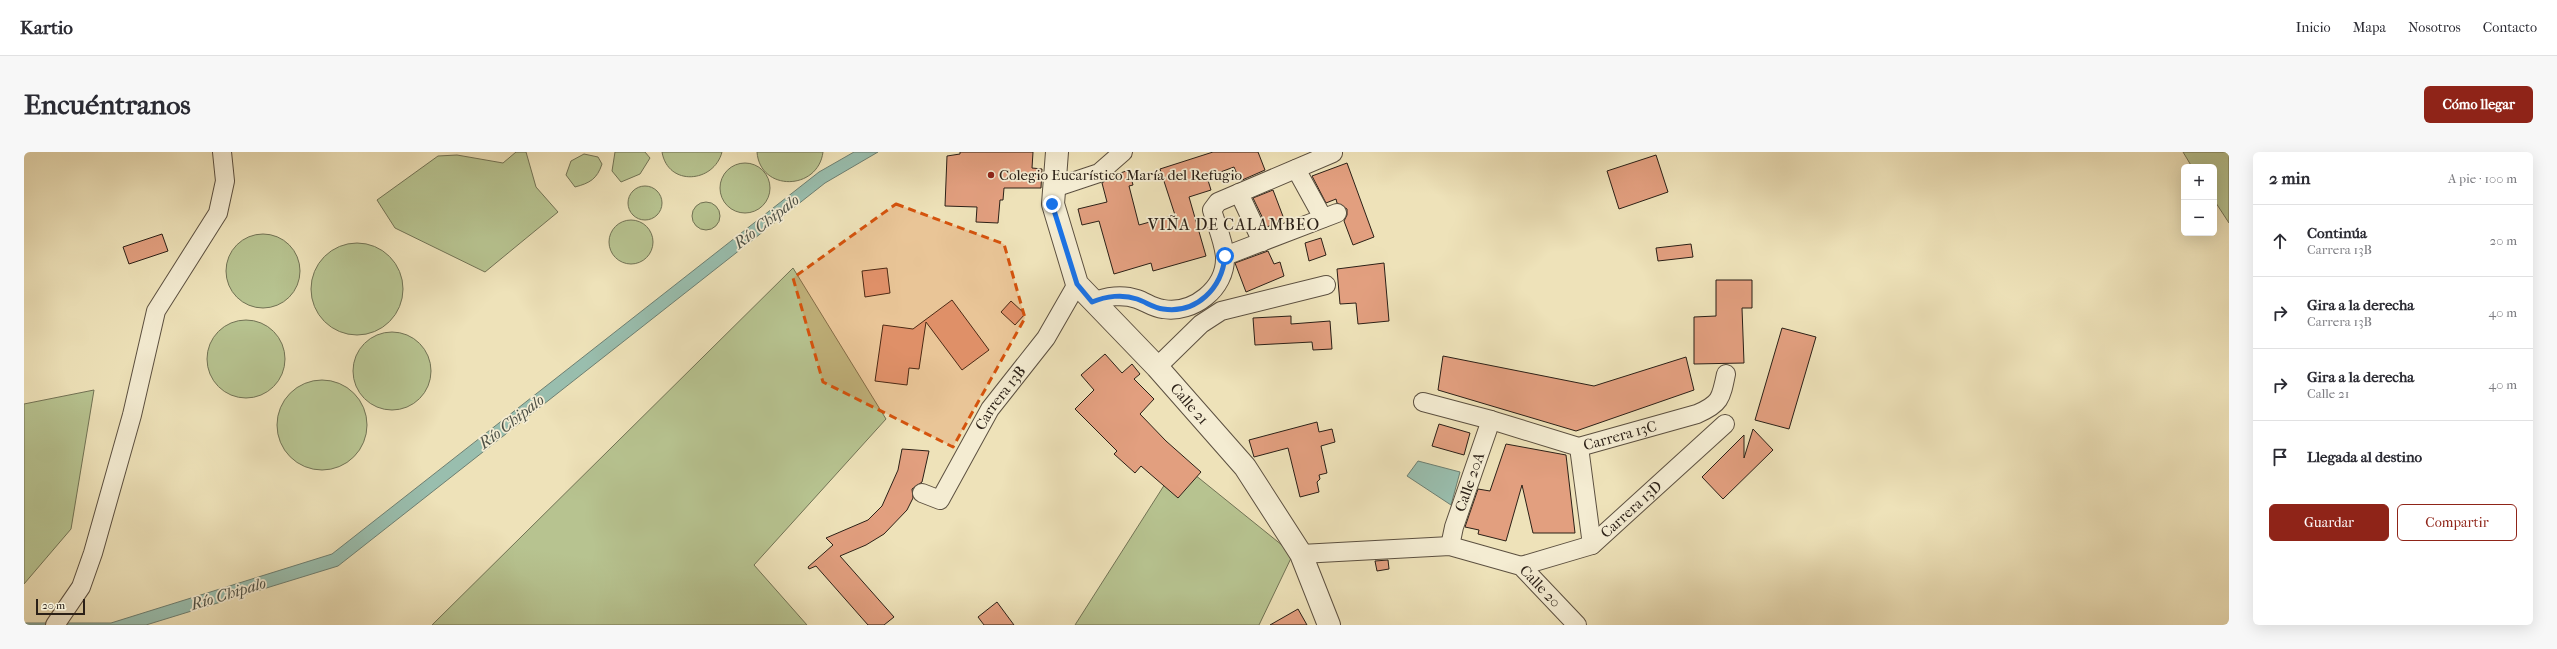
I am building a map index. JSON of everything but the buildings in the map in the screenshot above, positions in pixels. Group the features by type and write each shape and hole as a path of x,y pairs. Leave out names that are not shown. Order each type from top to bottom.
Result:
{"street":[{"path":"55,625 81,587 93,553 132,415 156,311 218,213 225,181 222,152"},
{"name":"Calle 21","path":"1057,152 1052,204 1077,284 1092,302 1157,367 1245,467 1301,554 1329,625"},
{"path":"1054,188 1099,174 1123,152"},
{"path":"1092,302 1103,297 1125,296 1162,309 1173,310 1198,303 1208,297 1218,285 1224,271 1225,256 1212,210 1218,202 1333,153"},
{"path":"1225,256 1330,216 1296,169"},
{"path":"1239,193 1262,242"},
{"name":"Carrera 13B","path":"922,493 940,500 990,409 1046,338 1077,284"},
{"path":"1157,367 1201,324 1221,311 1326,285"},
{"name":"Carrera 13C","path":"1423,402 1491,420 1580,447 1697,414 1714,406 1722,396 1726,374"},
{"name":"Calle 20A","path":"1450,546 1454,527 1491,420"},
{"name":"Carrera 13D","path":"1521,566 1592,545 1725,424"},
{"path":"1580,447 1592,545"},
{"path":"1301,554 1450,546"},
{"name":"Calle 20","path":"1450,546 1521,566 1577,625"}],"highlighted area":[{"path":"896,204 1004,244 1025,318 953,447 823,382 793,278"}],"green space":[{"path":"516,152 526,152 536,187 558,212 485,272 395,228 377,200 438,156 457,155 503,163"},
{"path":"615,152 645,152 650,158 640,174 621,182 612,171"},
{"path":"662,152 722,152 717,162 710,170 701,175 691,177 682,176 673,171 666,163"},
{"path":"757,152 823,152 819,165 811,174 801,180 789,182 778,180 768,174 760,165"},
{"path":"2183,152 2229,152 2229,223 2217,205 2217,164 2190,164"},
{"path":"584,154 598,157 602,164 598,173 592,180 575,187 566,175 571,161"},
{"path":"745,163 755,165 763,170 768,178 770,188 768,198 763,206 755,211 745,213 735,211 727,206 722,198 720,188 722,178 727,170 735,165"},
{"path":"645,186 651,187 657,191 661,197 661,209 657,215 651,219 645,220 639,219 633,215 629,209 628,203 629,197 633,191 639,187"},
{"path":"706,202 716,206 720,216 716,226 706,230 696,226 692,216 696,206"},
{"path":"631,220 643,224 649,230 653,242 649,254 643,260 631,264 619,260 613,254 609,242 613,230 619,224"},
{"path":"263,234 284,240 294,250 300,271 294,292 284,302 263,308 242,302 232,292 226,271 232,250 242,240"},
{"path":"357,243 375,246 390,256 400,271 403,289 400,307 390,322 375,332 357,335 339,332 324,322 314,307 311,289 314,271 324,256 339,246"},
{"path":"793,268 886,419 754,565 807,625 432,625"},
{"path":"246,320 261,323 274,331 282,344 285,359 282,374 274,387 261,395 246,398 231,395 218,387 210,374 207,359 210,344 218,331 231,323"},
{"path":"384,332 400,332 414,338 425,349 431,363 431,379 425,393 414,404 400,410 384,410 370,404 359,393 353,379 353,363 359,349 370,338"},
{"path":"322,380 339,384 354,393 363,408 367,425 363,442 354,457 339,466 322,470 305,466 290,457 281,442 277,425 281,408 290,393 305,384"},
{"path":"94,390 71,529 24,584 24,404"},
{"path":"1179,462 1293,554 1259,625 1075,625"}],"water":[{"name":"Río Chipalo","path":"854,152 878,152 825,183 338,566 146,625 24,625 24,623 111,623 332,554 819,172"},
{"path":"1418,461 1460,472 1451,505 1407,476"}],"place":[{"name":"Colegio Eucarístico María del Refugio","path":"991,175"}],"district":[{"name":"VIÑA DE CALAMBEO","path":"1234,224"}],"route":[{"path":"1052,204 1077,284 1092,302 1103,297 1125,296 1162,309 1173,310 1198,303 1208,297 1218,285 1224,271 1225,256"}]}
